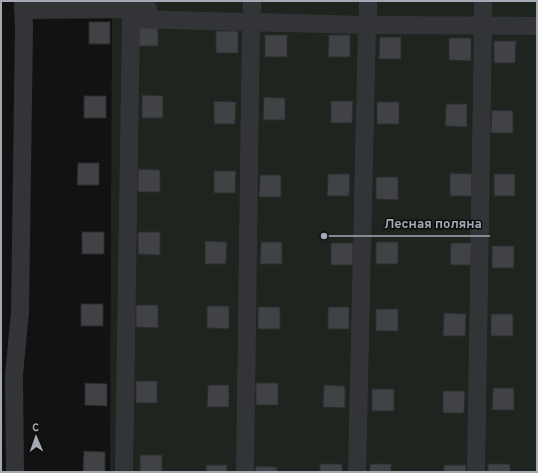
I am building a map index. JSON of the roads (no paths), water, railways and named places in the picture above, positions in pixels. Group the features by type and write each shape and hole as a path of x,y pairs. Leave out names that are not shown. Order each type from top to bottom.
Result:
{"street":[{"path":"15,472 14,375 20,312 23,6 132,5 252,11 537,16"},
{"path":"124,472 131,19 252,11"},
{"path":"245,472 252,11"},
{"path":"357,472 368,13"},
{"path":"483,14 537,26"},
{"path":"476,472 483,14"}],"place":[{"name":"Лесная поляна","path":"324,236"}]}
